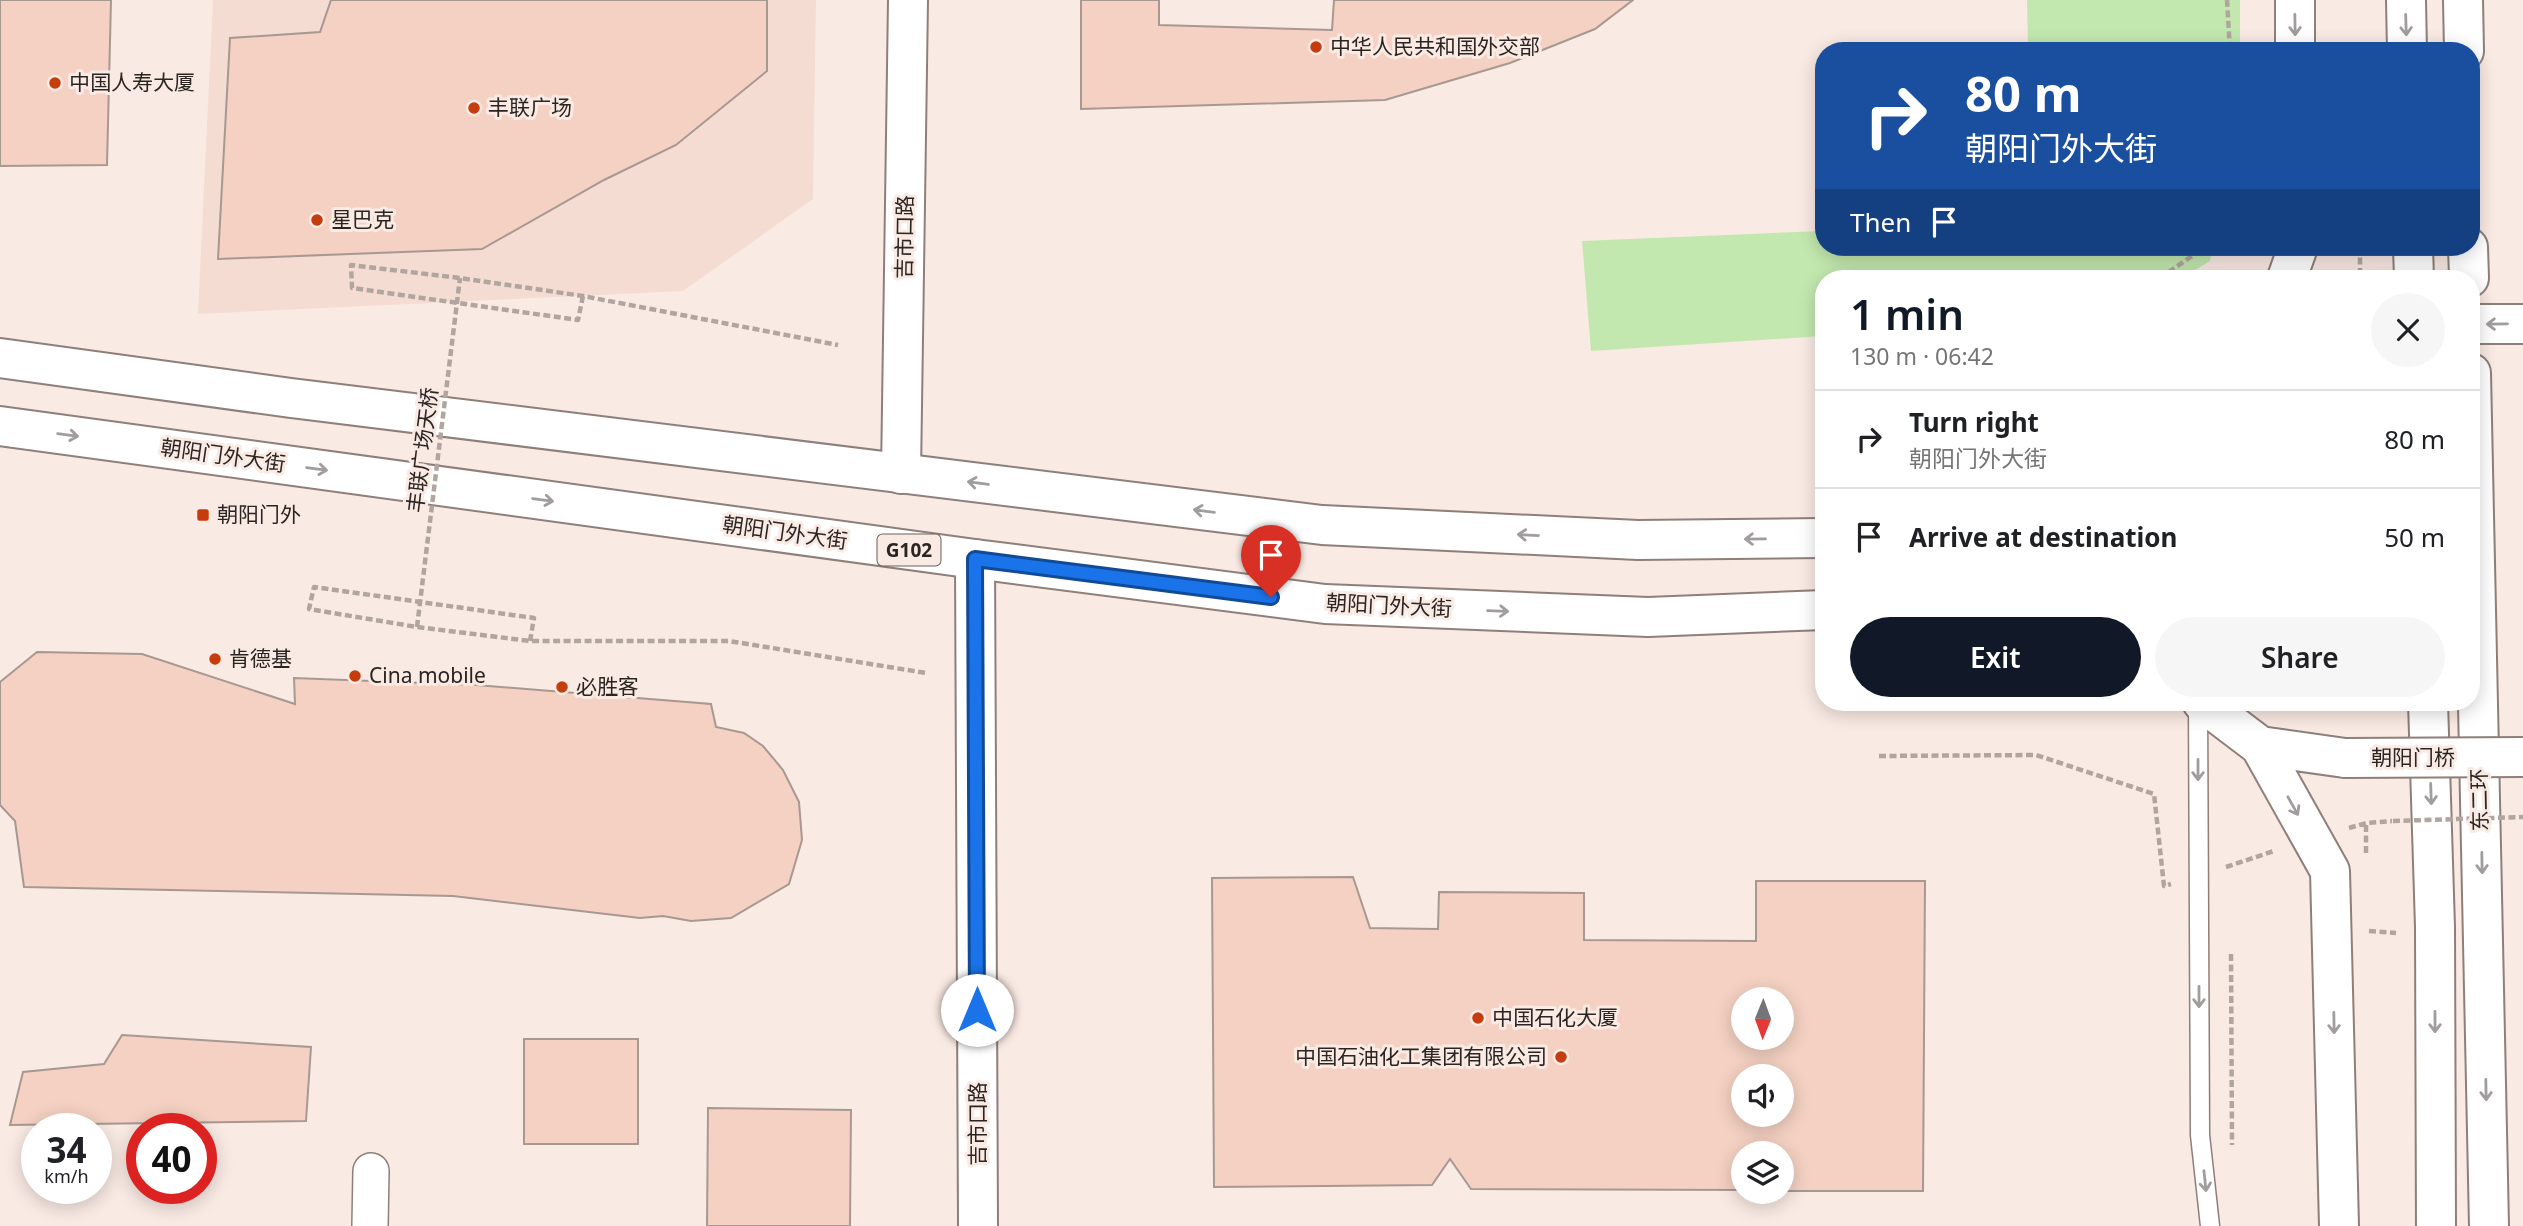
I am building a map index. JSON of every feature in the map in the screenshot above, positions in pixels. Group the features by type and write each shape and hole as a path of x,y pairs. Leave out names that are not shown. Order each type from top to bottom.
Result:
{"main road":[{"name":"吉市口路","path":"901,474 908,0"},
{"path":"2294,0 2295,42"},
{"path":"2406,0 2407,42"},
{"path":"2463,0 2464,42"},
{"path":"2480,324 2523,324"},
{"path":"0,358 292,398 1322,525 1638,541 1815,538"},
{"name":"朝阳门外大街","path":"0,426 1325,604 1648,617 1815,610"},
{"name":"吉市口路","path":"975,559 978,1226"},
{"path":"2212,711 2260,746 2330,871 2339,1226"},
{"path":"2428,711 2435,936 2437,1226"},
{"name":"东二环","path":"2478,711 2489,1226"},
{"name":"朝阳门桥","path":"2260,746 2345,758 2523,757"}],"street":[{"path":"370,1226 372,1171"}],"lane":[{"path":"2200,711 2200,1135 2210,1226"}],"path":[{"path":"2227,0 2229,42"},
{"path":"2172,270 2192,256"},
{"path":"583,296 578,320 352,288 351,265 583,296 838,345"},
{"name":"丰联广场天桥","path":"417,627 460,278"},
{"path":"530,641 534,618 314,587 309,610 530,641 729,641 926,673"},
{"path":"1880,756 2036,755 2154,794 2164,886"},
{"path":"2393,821 2523,817"},
{"path":"2365,863 2366,823"},
{"path":"2230,866 2230,879"},
{"path":"2364,930 2435,936"},
{"path":"2231,946 2232,1146"}],"shaded area":[{"name":"丰联广场","path":"213,0 816,0 813,199 683,291 198,314"}],"green space":[{"path":"2027,0 2240,0 2240,42 2028,42"},
{"path":"1815,231 1815,256 2211,256 2210,261 2195,270 1815,270 1815,337 1591,351 1582,241"}],"building":[{"name":"中国人寿大厦","path":"0,0 111,0 107,165 0,166"},
{"name":"丰联广场","path":"331,0 767,0 767,71 676,145 604,180 482,249 218,259 230,38 320,32"},
{"name":"中华人民共和国外交部","path":"1081,0 1159,0 1159,25 1332,30 1334,0 1633,0 1595,29 1510,63 1385,100 1081,109"},
{"path":"37,652 142,654 295,704 294,678 476,685 711,704 716,727 744,733 763,746 783,770 799,802 802,840 789,884 731,918 691,921 663,916 640,918 453,896 24,887 15,821 0,805 0,682"},
{"name":"中国石化大厦","path":"1353,877 1370,928 1438,929 1439,892 1584,893 1584,940 1756,941 1756,881 1925,881 1923,1191 1794,1191 1794,1141 1731,1141 1731,1190 1471,1189 1450,1159 1432,1185 1214,1187 1212,878"},
{"path":"122,1035 311,1047 306,1121 217,1122 217,1113 126,1113 126,1123 112,1124 112,1113 21,1113 21,1125 10,1125 23,1072 104,1064"},
{"path":"524,1039 638,1039 638,1144 524,1144"},
{"path":"708,1108 851,1110 850,1226 707,1226"}],"place":[{"name":"中华人民共和国外交部","path":"1316,47"},
{"name":"中国人寿大厦","path":"55,83"},
{"name":"丰联广场","path":"474,108"},
{"name":"星巴克","path":"317,220"},
{"name":"朝阳门外","path":"203,515"},
{"name":"肯德基","path":"215,659"},
{"name":"Cina mobile","path":"355,676"},
{"name":"必胜客","path":"562,687"},
{"name":"中国石化大厦","path":"1478,1018"},
{"name":"中国石油化工集团有限公司","path":"1561,1057"}],"route":[{"path":"977,1010 975,559 1271,597"}]}
